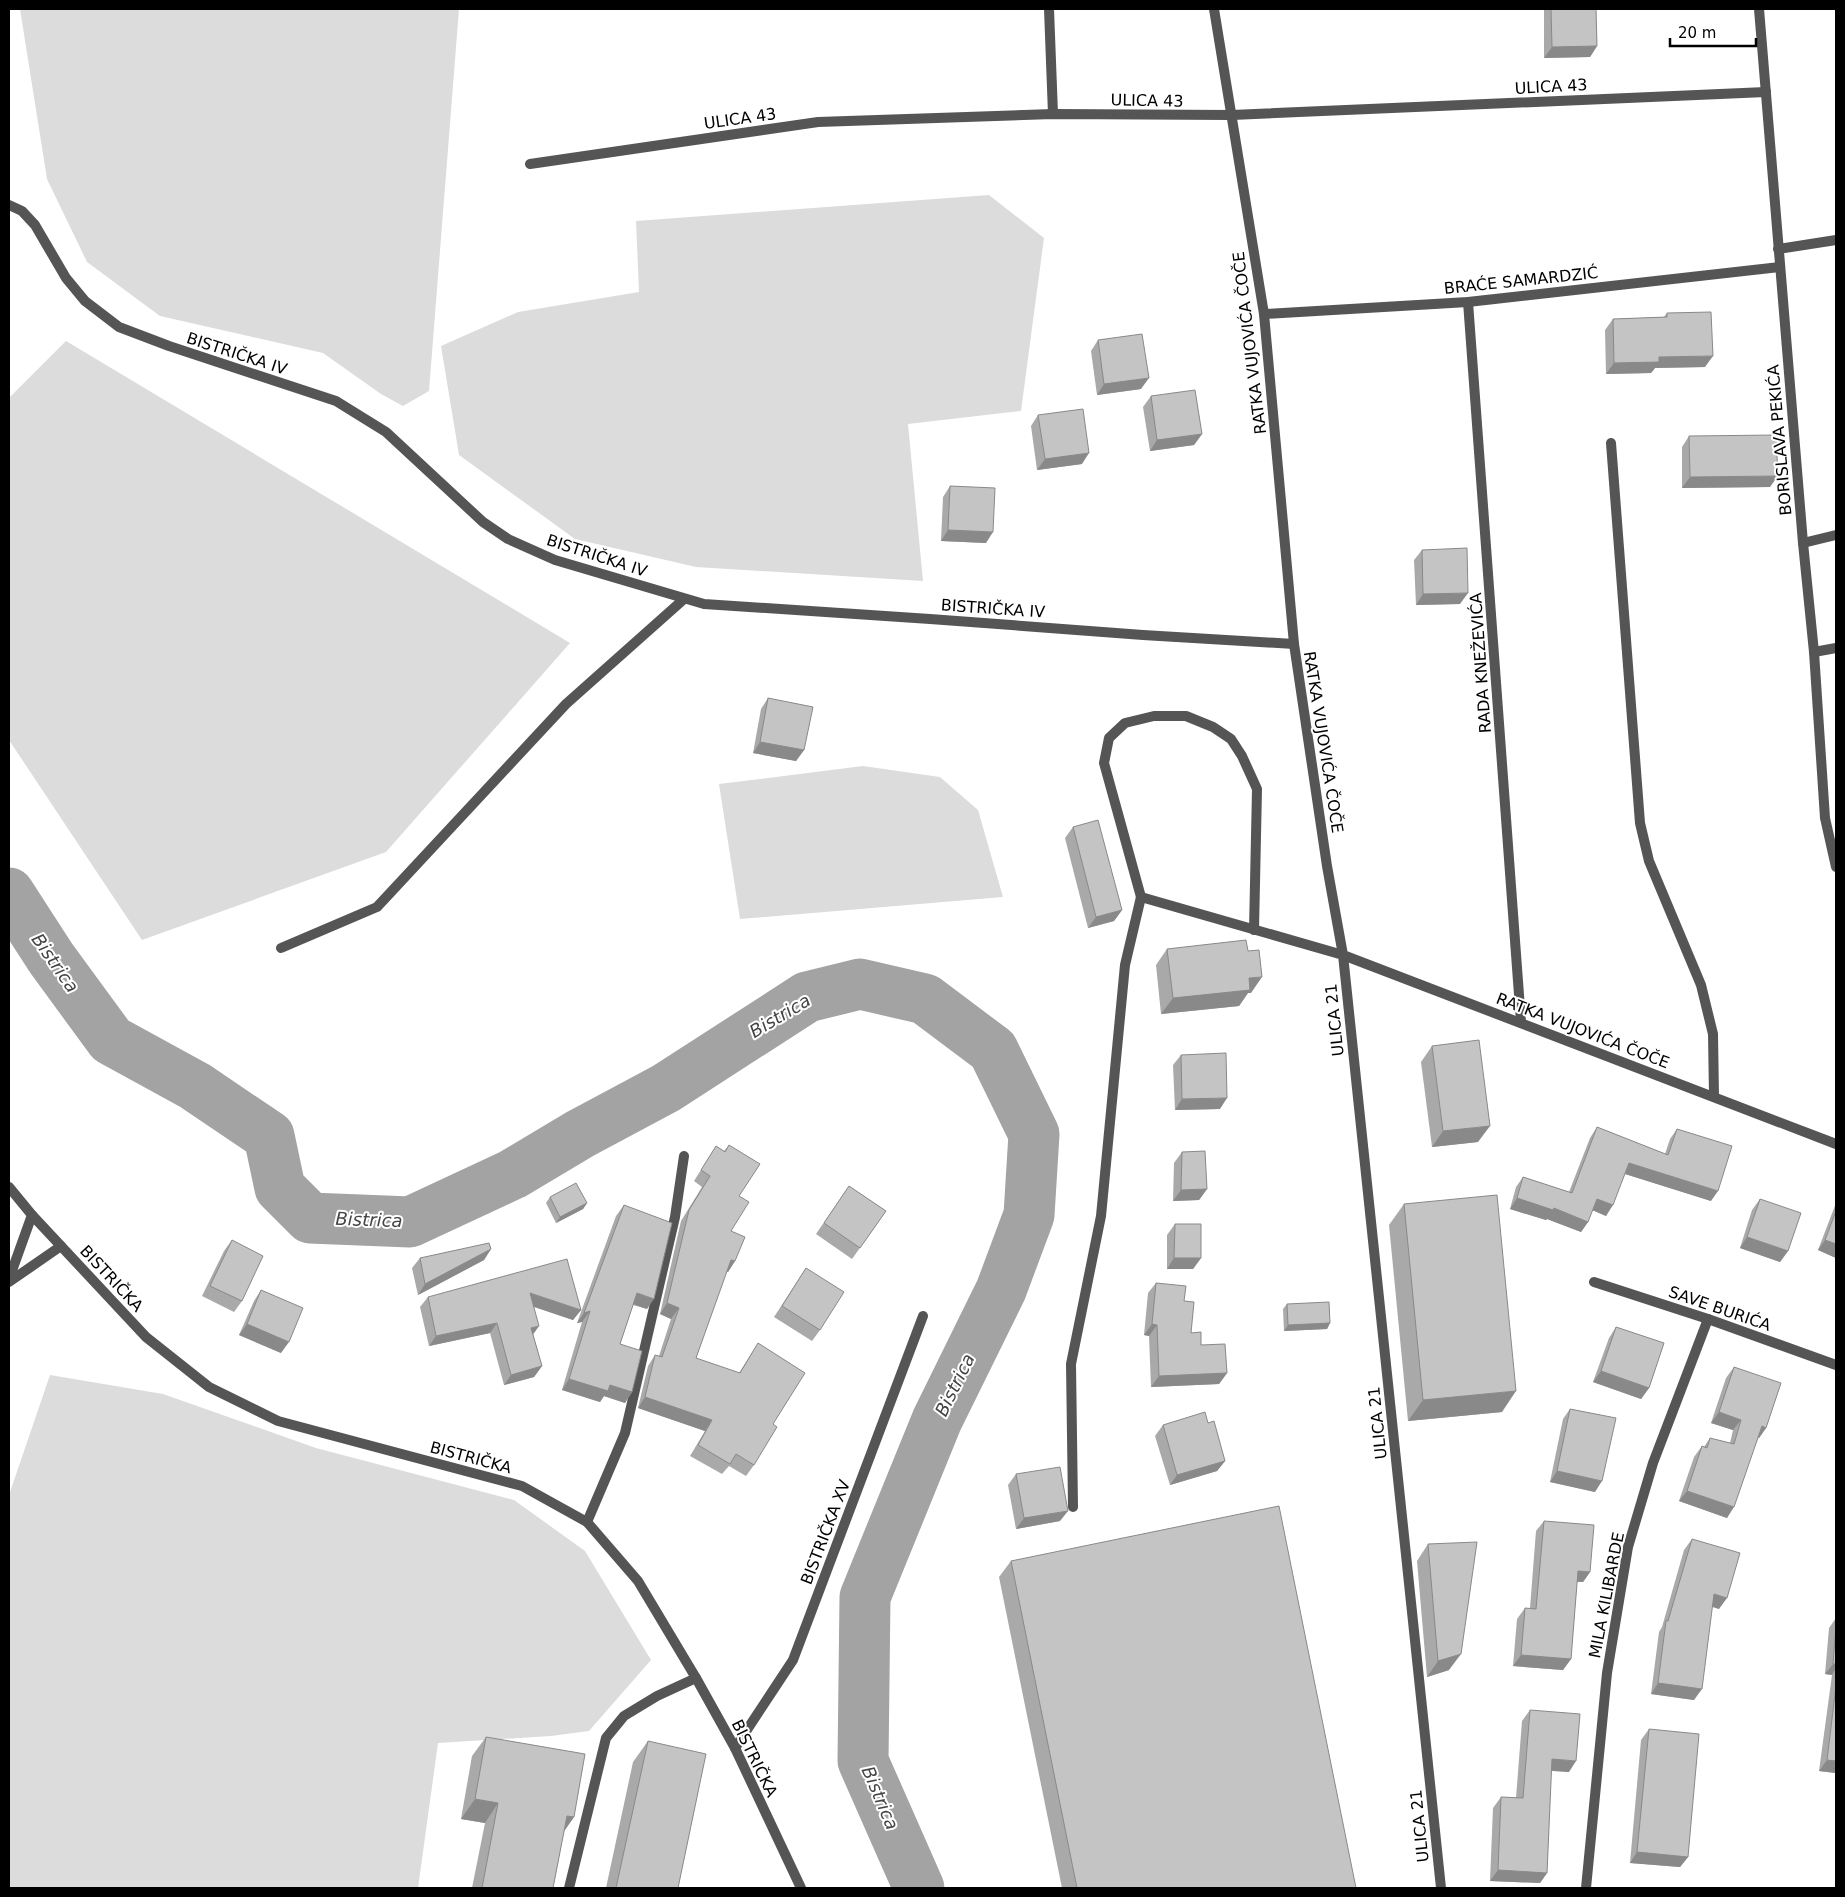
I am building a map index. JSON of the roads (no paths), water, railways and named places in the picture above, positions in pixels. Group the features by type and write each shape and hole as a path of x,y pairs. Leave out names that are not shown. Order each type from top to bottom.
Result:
{"street":[{"path":"1049,9 1053,114"},
{"name":"RATKA VUJOVIĆA ČOČE","path":"1214,9 1264,314 1294,644 1327,866 1343,955 1836,1144"},
{"name":"BORISLAVA PEKIĆA","path":"1759,9 1802,543 1814,652 1825,818 1836,867"},
{"name":"ULICA 43","path":"530,164 818,122 1053,114 1232,116 1766,92"},
{"name":"BISTRIČKA IV","path":"9,205 22,211 35,225 66,278 85,301 119,327 169,346 336,401 386,432 483,522 508,539 555,560 684,599 714,605 1294,644"},
{"path":"1778,249 1836,240"},
{"name":"BRAĆE SAMARDZIĆ","path":"1264,314 1468,302 1780,267"},
{"name":"RADA KNEŽEVIĆA","path":"1468,302 1521,1022"},
{"path":"1611,443 1640,823 1649,862 1701,985 1713,1034 1714,1096"},
{"path":"1802,543 1836,535"},
{"path":"281,948 377,907 566,704 684,599"},
{"path":"1814,652 1836,648"},
{"path":"1074,1507 1070,1364 1101,1216 1125,965 1140,897 1104,763 1108,738 1125,723 1154,716 1186,716 1213,727 1231,739 1242,756 1256,789 1254,930"},
{"path":"1140,897 1343,955"},
{"name":"ULICA 21","path":"1343,955 1441,1888"},
{"path":"587,1522 625,1433 674,1217 684,1156"},
{"name":"BISTRIČKA","path":"9,1187 32,1215 146,1337 209,1388 278,1422 522,1486 587,1522 638,1581 696,1678 735,1748 801,1888"},
{"path":"9,1280 32,1215"},
{"path":"9,1280 61,1246"},
{"name":"SAVE BURIĆA","path":"1594,1282 1708,1319 1836,1365"},
{"name":"BISTRIČKA XV","path":"735,1748 793,1660 923,1316"},
{"name":"MILA KILIBARDE","path":"1586,1888 1607,1672 1628,1546 1653,1463 1708,1319"},
{"path":"569,1888 606,1738 624,1716 657,1696 696,1678"}],"waterway":[{"name":"Bistrica","path":"9,893 51,958 111,1040 195,1086 269,1136 280,1188 310,1218 410,1222 513,1174 580,1134 666,1088 807,997 860,984 925,999 993,1050 1034,1134 1029,1215 1001,1290 937,1420 865,1597 863,1761 919,1888"}]}
